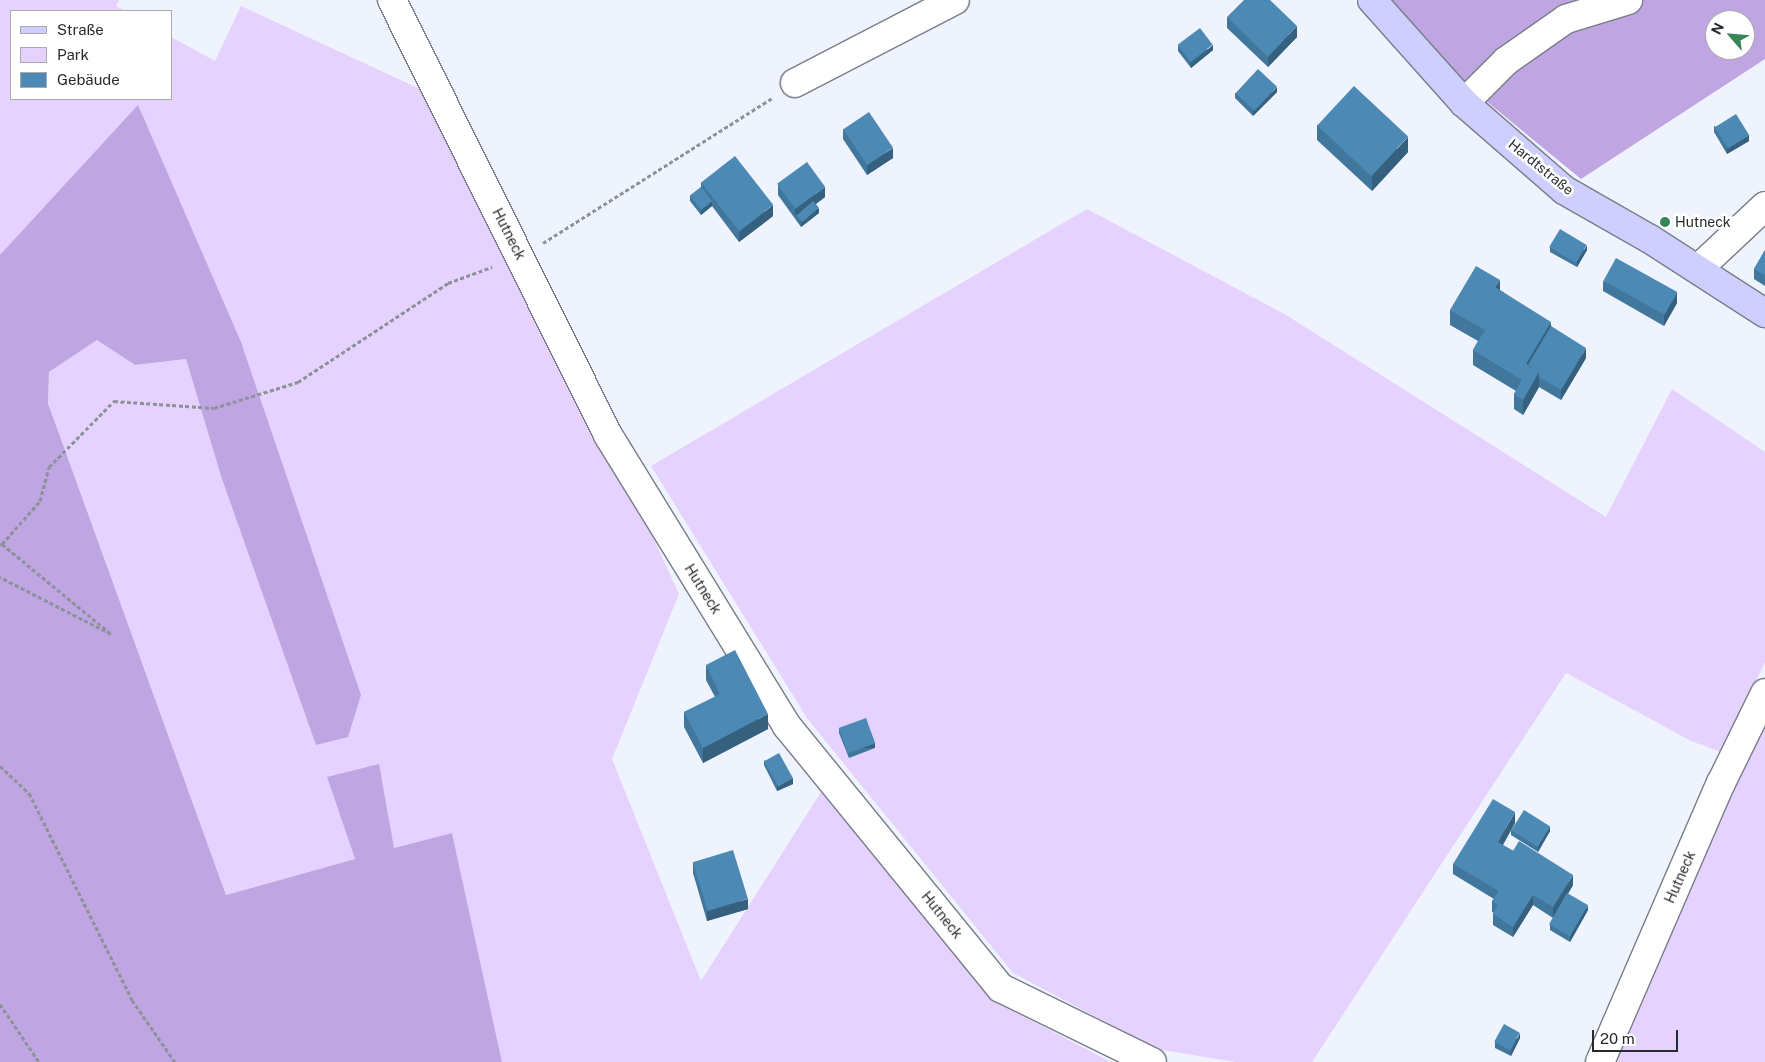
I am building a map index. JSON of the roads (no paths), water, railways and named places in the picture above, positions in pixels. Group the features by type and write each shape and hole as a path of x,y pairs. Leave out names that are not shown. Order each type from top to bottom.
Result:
{"main road":[{"name":"Hardtstraße","path":"1372,0 1464,103 1564,190 1698,269 1765,313"}],"street":[{"name":"Hutneck","path":"392,0 608,435 787,726 1001,988 1152,1062"},
{"path":"796,83 955,0"},
{"path":"1464,103 1506,61 1566,19 1628,0"},
{"path":"1698,269 1765,206"},
{"name":"Hutneck","path":"1600,1062 1721,783 1765,693"}],"place":[{"name":"Hutneck","path":"1665,222"}]}
